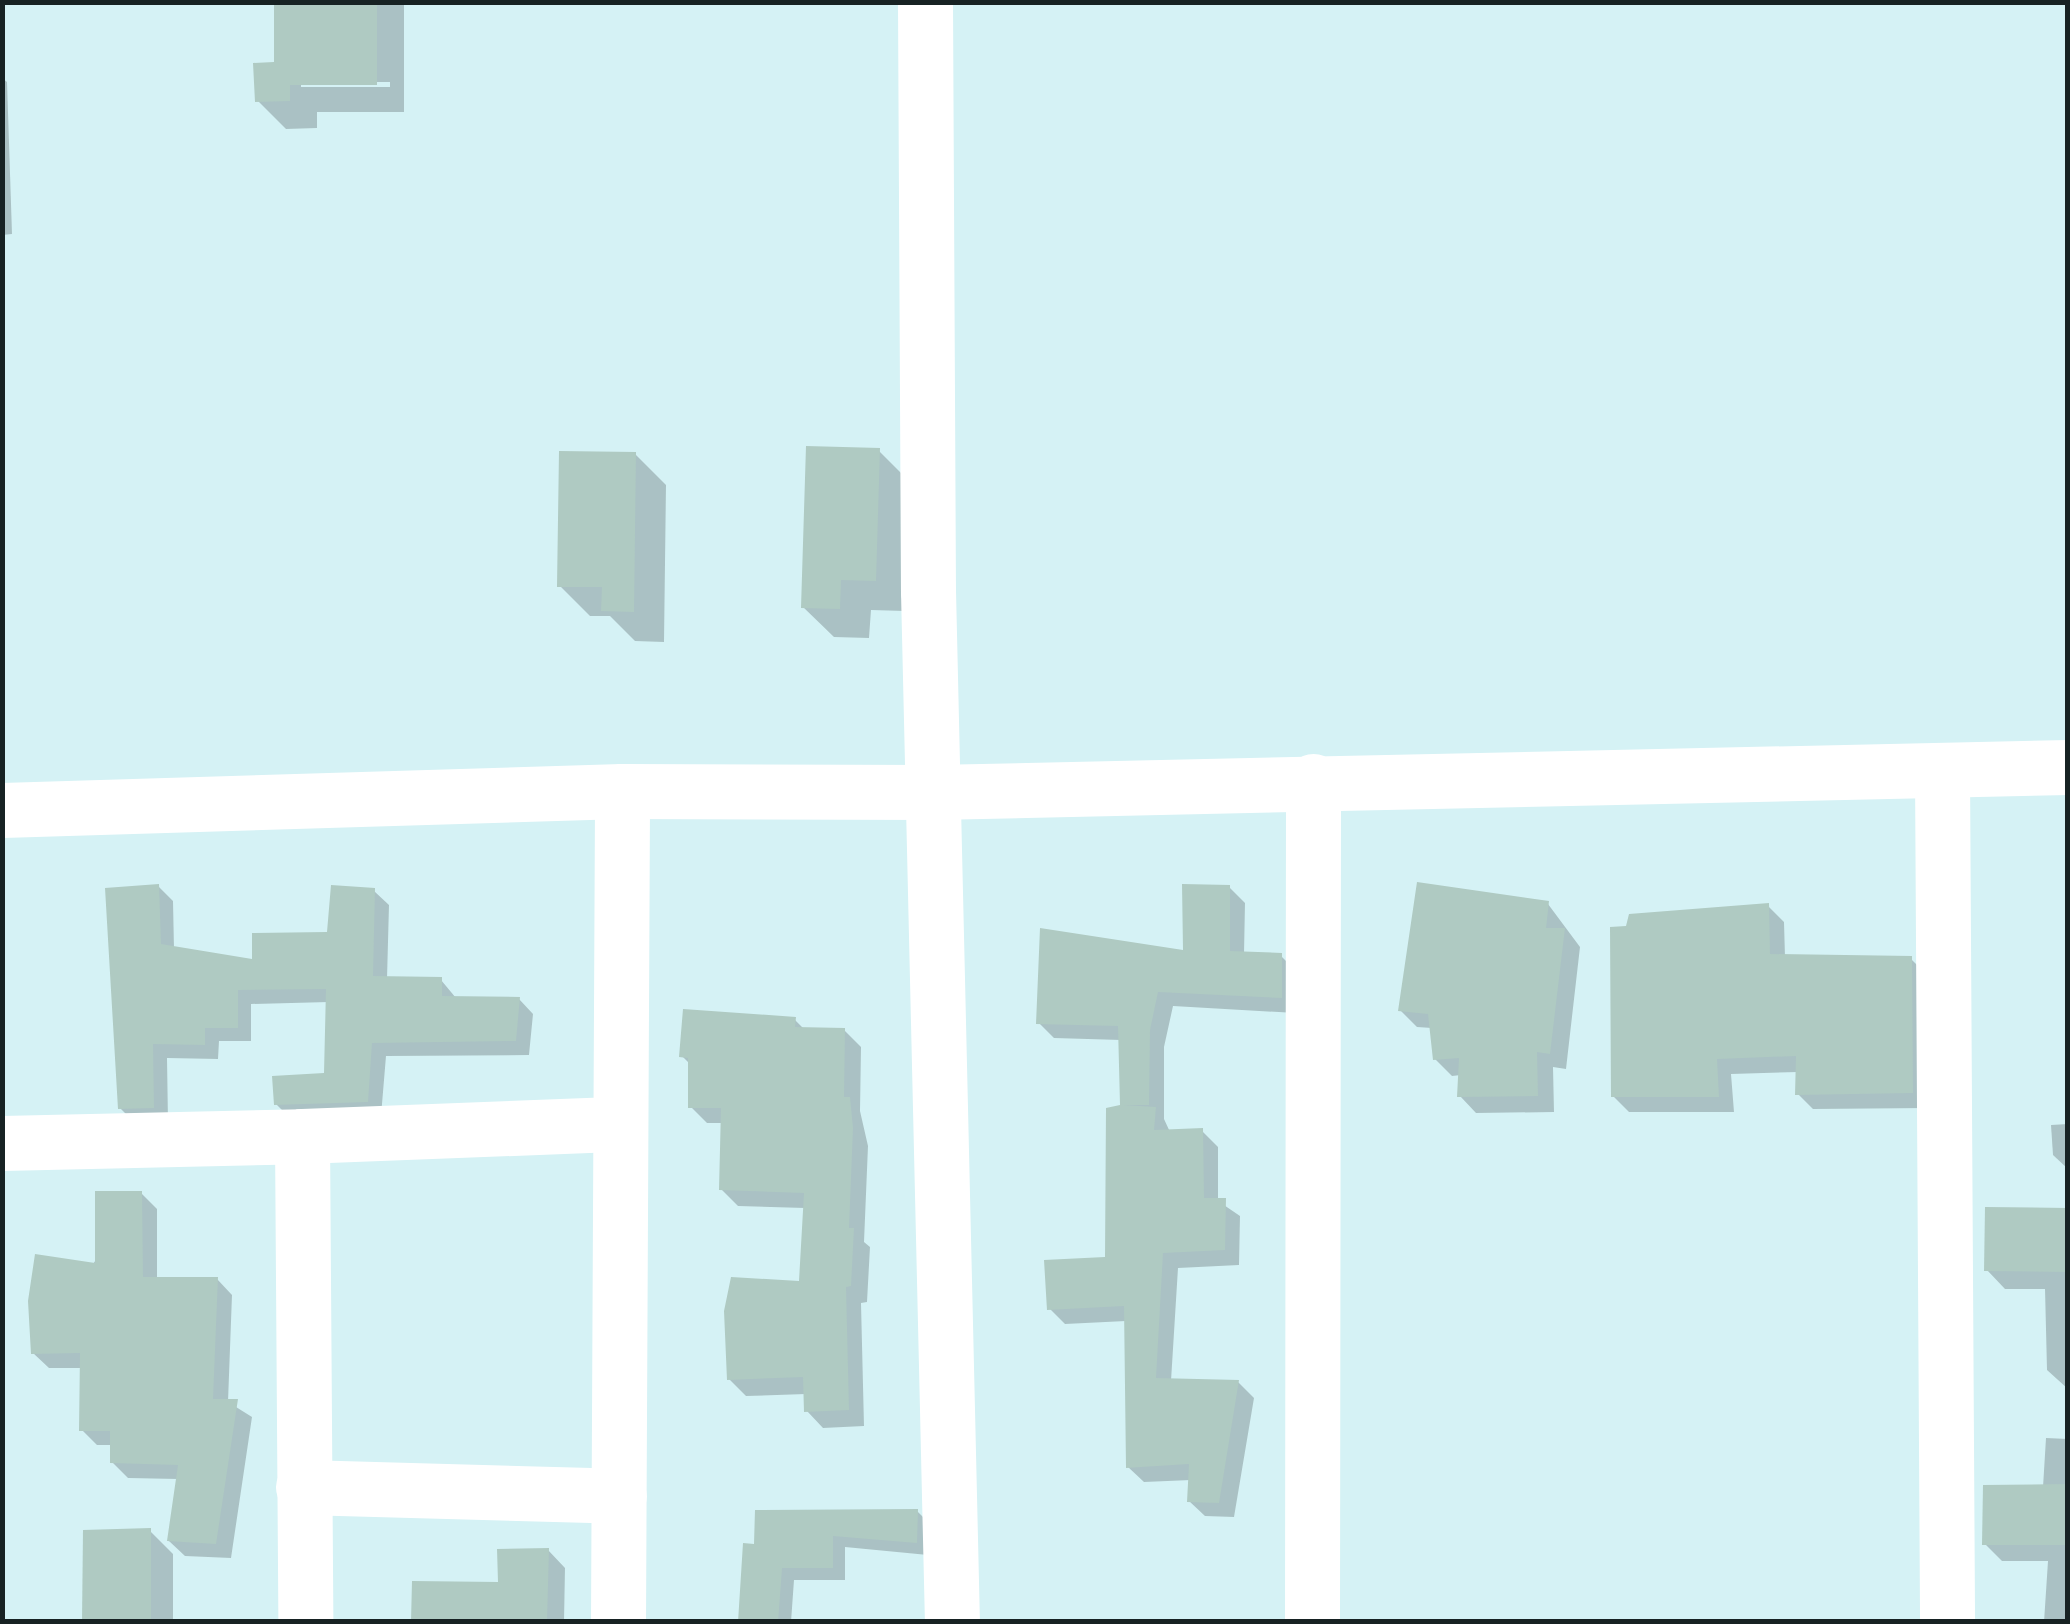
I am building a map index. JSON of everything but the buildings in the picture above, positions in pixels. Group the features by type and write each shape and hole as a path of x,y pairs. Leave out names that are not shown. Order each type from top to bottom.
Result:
{"street":[{"path":"925,2 933,792 952,1622"},
{"path":"2,810 622,791 933,792 2068,767"},
{"path":"1942,770 1947,1622"},
{"path":"1312,1622 1313,781"},
{"path":"618,1622 622,791"},
{"path":"2,1142 620,1124"},
{"path":"302,1136 305,1622"},
{"path":"302,1487 619,1496"}]}
